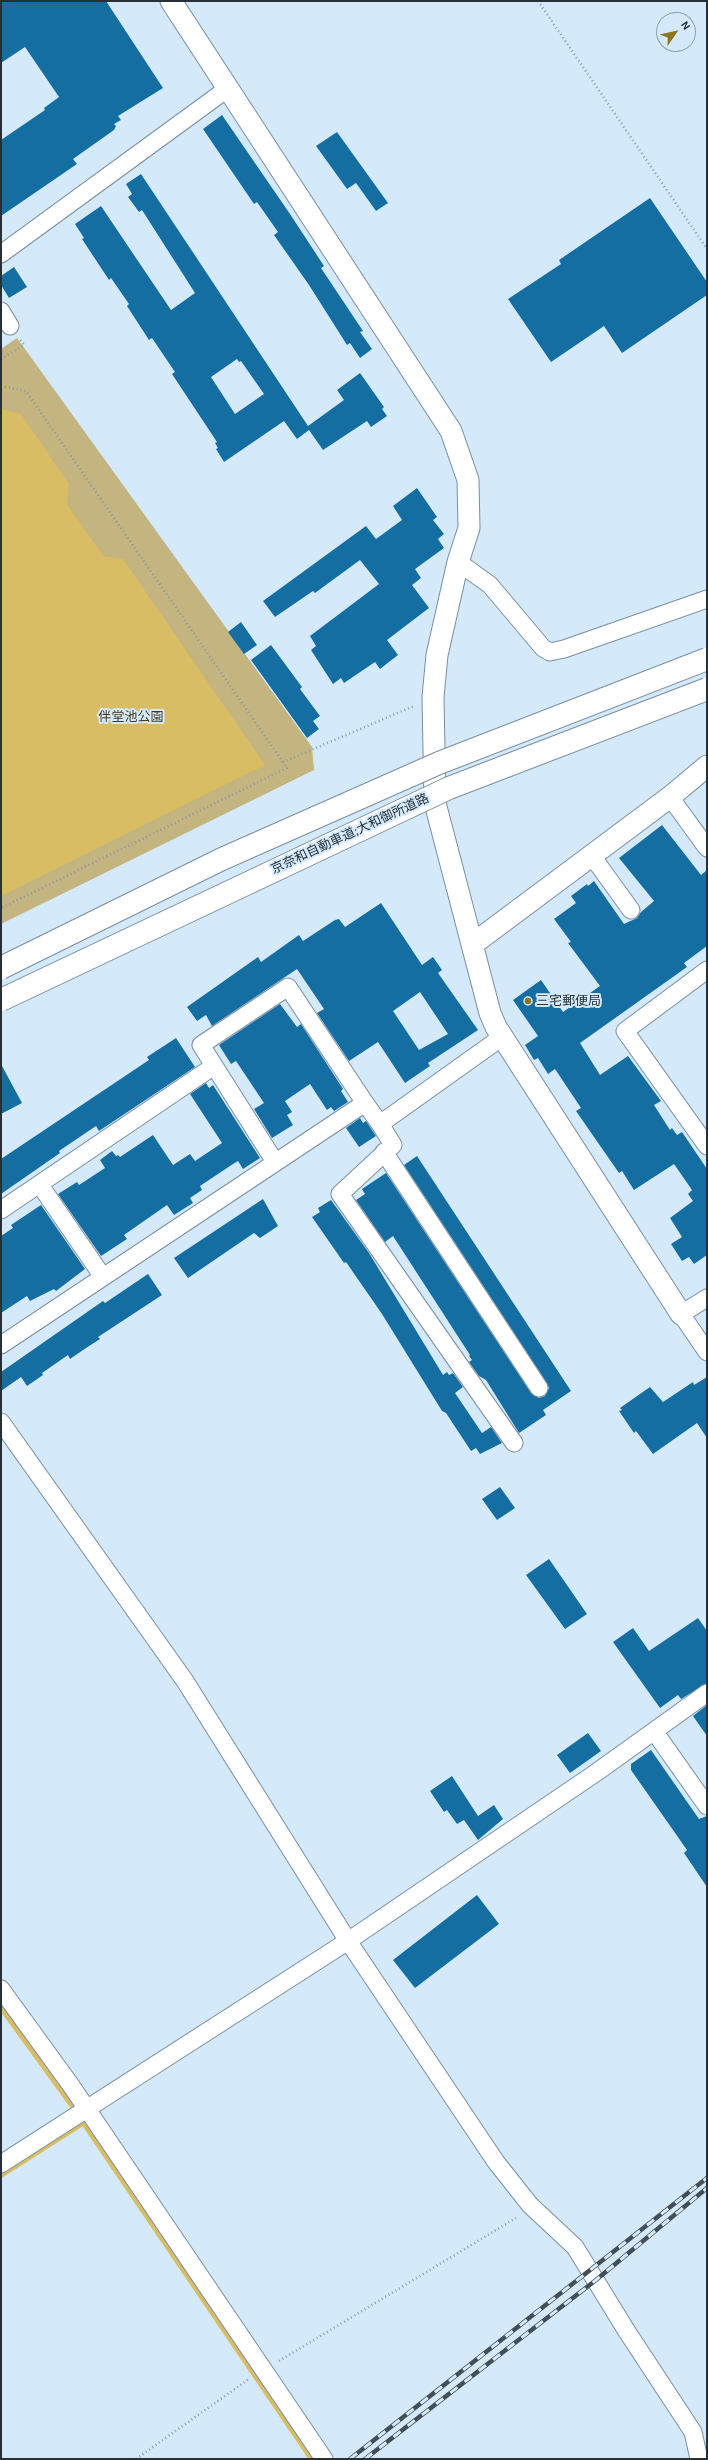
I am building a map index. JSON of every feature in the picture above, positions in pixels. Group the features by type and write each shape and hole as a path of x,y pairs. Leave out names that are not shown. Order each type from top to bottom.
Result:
{"highway":[{"path":"1,968 222,859 438,763 707,659"},
{"name":"京奈和自動車道;大和御所道路","path":"1,1000 449,788 707,689"}],"street":[{"path":"171,1 451,431 468,480 469,528 458,562 437,655 433,698 435,803 490,1013 502,1037 707,1352"},
{"path":"1,254 227,89"},
{"path":"1,312 10,326"},
{"path":"458,562 490,585 543,648 550,652 564,650 707,599"},
{"path":"472,944 670,797 707,766"},
{"path":"670,797 707,848"},
{"path":"592,856 631,910"},
{"path":"705,977 625,1031 707,1146"},
{"path":"274,1162 201,1045 288,987 393,1144 340,1194 514,1443"},
{"path":"380,1124 502,1037"},
{"path":"1,1210 214,1066"},
{"path":"1,1345 274,1162 365,1103"},
{"path":"384,1152 539,1388"},
{"path":"40,1185 103,1277"},
{"path":"681,1314 707,1298"},
{"path":"1,1422 185,1681 348,1941 496,2162 530,2205 575,2247 693,2432 700,2459"},
{"path":"1,2164 348,1941 707,1693"},
{"path":"654,1731 707,1806"},
{"path":"1,1989 86,2109 258,2373 324,2459"}],"path":[{"path":"538,1 707,249"},
{"path":"1,386 26,391 287,768 1,908"},
{"path":"283,762 433,698"},
{"path":"136,2459 258,2373 520,2215"}],"green space":[{"name":"伴堂池公園","path":"17,338 312,747 314,770 1,924 1,349"}],"shaded area":[{"name":"伴堂池公園","path":"1,409 21,414 69,484 67,504 103,556 123,559 265,765 1,896"}],"building":[{"path":"1,1 106,1 163,88 118,116 121,120 114,124 116,126 114,130 73,159 77,164 1,216 1,140 45,110 44,108 59,97 25,47 1,63"},
{"path":"222,115 324,266 321,268 363,331 360,332 372,349 360,358 350,343 347,345 309,285 274,235 278,232 257,202 254,204 203,129"},
{"path":"337,132 388,203 376,211 356,183 347,189 316,146"},
{"path":"141,174 308,426 344,400 337,390 360,373 384,407 382,409 387,416 371,427 367,421 323,450 309,430 297,439 284,421 224,462 216,449 218,448 215,443 217,442 172,374 175,372 152,338 149,340 127,306 129,304 111,278 109,280 82,239 84,238 75,224 101,206 171,310 195,293 142,210 139,212 128,197 132,194 126,184","holes":["237,359 239,362 241,361 264,394 235,414 211,377"]},
{"path":"650,198 707,282 707,295 622,353 604,326 551,362 508,299 561,264 559,260"},
{"path":"14,267 27,287 9,298 1,285 1,276"},
{"path":"417,488 437,517 433,520 444,534 438,539 444,548 415,569 421,578 412,585 429,608 387,640 398,655 380,669 375,662 344,683 341,678 333,684 311,650 316,646 310,636 379,584 360,560 315,593 313,591 275,617 263,601 366,526 376,539 402,520 393,506"},
{"path":"241,622 257,645 244,654 228,632"},
{"path":"271,645 302,687 300,689 320,716 313,721 319,729 307,738 251,660"},
{"path":"662,825 701,875 707,870 707,946 684,963 687,967 580,1043 600,1075 628,1056 661,1101 654,1105 670,1130 672,1128 677,1135 682,1132 707,1169 707,1255 694,1264 689,1257 682,1261 671,1244 682,1237 670,1218 693,1201 688,1194 692,1190 674,1164 634,1190 622,1171 619,1173 576,1111 581,1108 555,1069 548,1074 538,1058 534,1060 525,1045 538,1036 513,1000 541,980 563,1012 600,986 568,943 571,942 554,919 576,903 571,896 587,884 588,886 594,881 624,924 637,918 641,912 654,901 619,858"},
{"path":"381,903 422,965 433,957 442,970 438,973 478,1030 428,1063 430,1066 405,1083 378,1042 349,1061 317,1013 324,1009 297,969 212,1026 206,1015 197,1021 187,1007 258,957 261,962 299,935 303,941 335,920 339,919 345,927","holes":["420,992 448,1034 419,1050 393,1011"]},
{"path":"280,1004 297,1027 301,1024 343,1089 341,1091 348,1102 334,1111 331,1107 327,1110 310,1084 285,1101 292,1112 287,1115 293,1125 272,1138 254,1109 264,1103 236,1061 231,1064 219,1045"},
{"path":"176,1038 195,1067 99,1131 96,1126 59,1151 60,1153 1,1194 1,1159 149,1060 147,1057"},
{"path":"1,1064 22,1103 1,1114"},
{"path":"206,1083 209,1088 213,1085 260,1158 243,1169 238,1161 233,1164 200,1186 202,1190 190,1198 193,1203 174,1215 167,1205 124,1235 127,1239 101,1256 58,1194 77,1182 79,1185 105,1168 100,1160 112,1151 116,1156 118,1155 120,1157 153,1135 173,1165 190,1154 195,1161 222,1143 190,1094"},
{"path":"360,1118 363,1123 366,1121 376,1136 359,1147 346,1128"},
{"path":"417,1156 571,1391 543,1410 546,1415 519,1433 486,1380 479,1376 469,1362 472,1360 469,1356 470,1355 393,1236 385,1242 356,1200 365,1194 362,1189 386,1173 531,1393 539,1398 545,1396 549,1388 547,1383 404,1165"},
{"path":"263,1199 278,1226 260,1238 254,1233 188,1278 174,1258"},
{"path":"331,1200 369,1253 443,1375 447,1372 449,1375 453,1373 463,1387 455,1393 482,1433 491,1427 502,1443 480,1454 476,1448 471,1451 446,1413 442,1411 382,1314 346,1262 344,1263 312,1217 320,1212 318,1208"},
{"path":"41,1205 85,1269 56,1291 54,1289 30,1301 27,1296 1,1313 1,1236 13,1228 11,1225"},
{"path":"148,1274 162,1295 98,1337 100,1339 70,1359 68,1355 42,1373 43,1375 27,1386 21,1377 1,1391 1,1372 103,1301 105,1303"},
{"path":"707,1377 707,1438 697,1423 653,1454 636,1431 634,1433 619,1411 622,1410 620,1408 650,1387 663,1402 693,1382 694,1385"},
{"path":"500,1487 515,1508 497,1520 482,1499"},
{"path":"549,1559 587,1614 565,1629 526,1575"},
{"path":"698,1618 707,1631 707,1683 681,1699 678,1695 660,1708 613,1642 633,1628 649,1651"},
{"path":"707,1705 707,1736 693,1716"},
{"path":"588,1733 601,1751 570,1773 557,1755"},
{"path":"651,1750 699,1819 707,1816 707,1887 684,1853 687,1850 631,1770 631,1764"},
{"path":"452,1776 478,1816 494,1805 503,1819 478,1840 464,1820 457,1824 447,1810 444,1812 430,1791"},
{"path":"477,1895 499,1924 415,1988 393,1960"}],"waterway":[{"path":"1,2007 72,2105"},
{"path":"82,2120 312,2459"},
{"path":"1,2175 84,2122"}],"railway":[{"path":"350,2459 707,2178"},
{"path":"365,2459 596,2280 707,2188"}],"place":[{"name":"三宅郵便局","path":"528,1001"}]}
